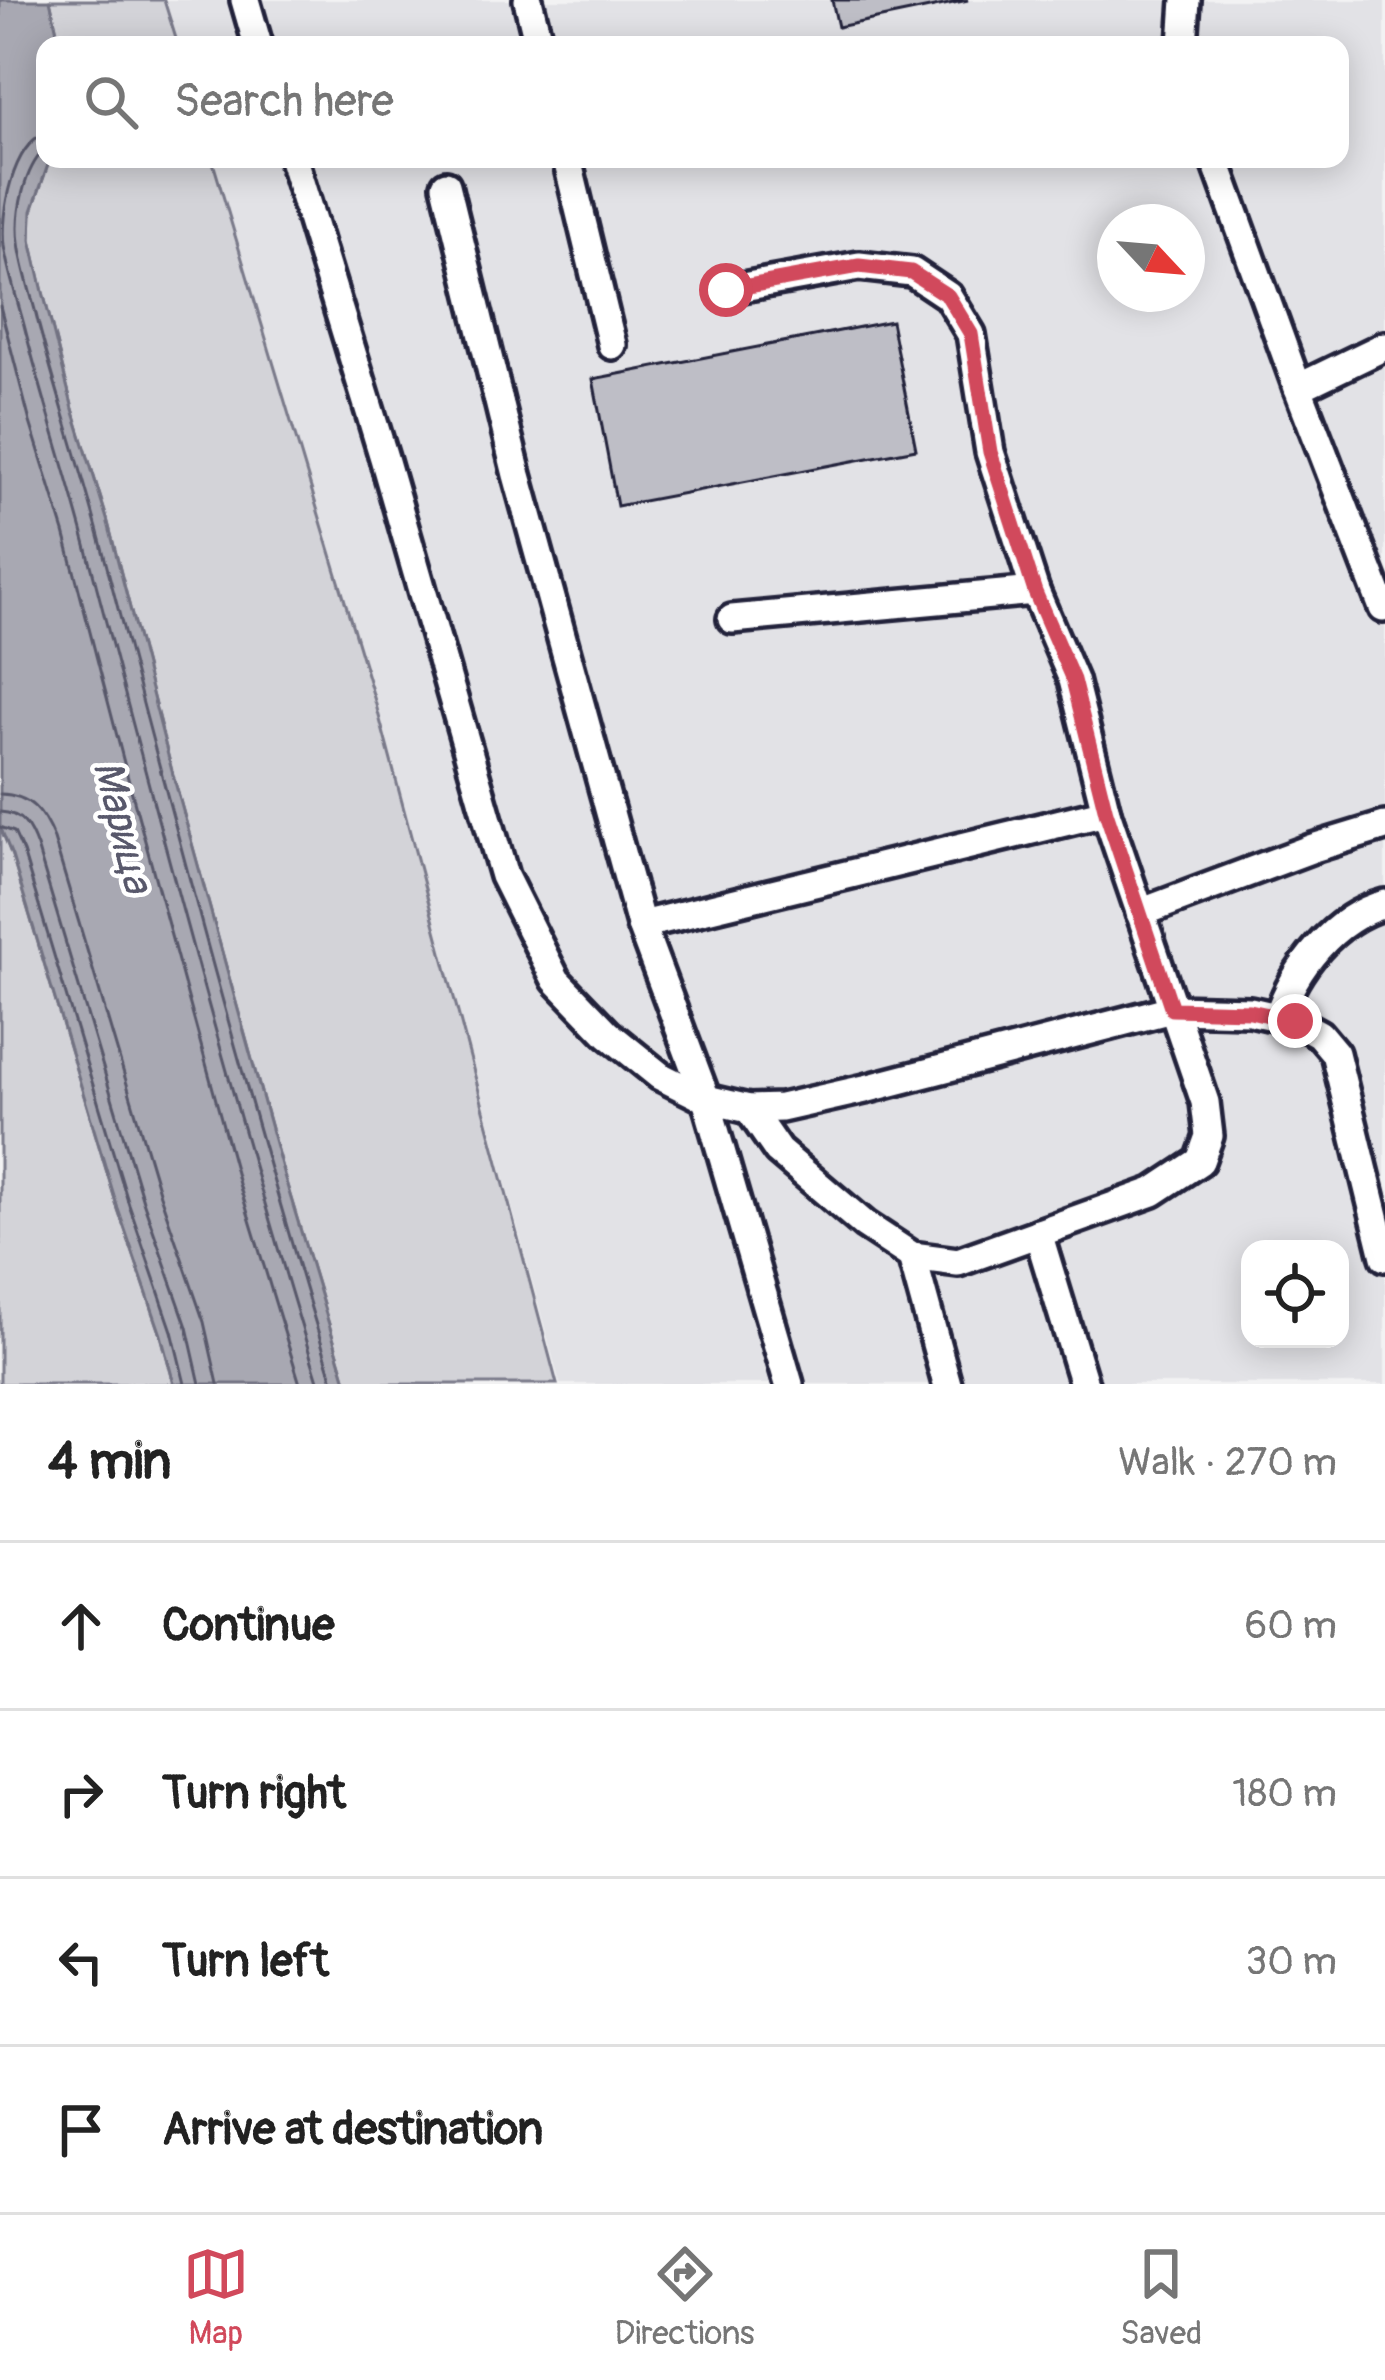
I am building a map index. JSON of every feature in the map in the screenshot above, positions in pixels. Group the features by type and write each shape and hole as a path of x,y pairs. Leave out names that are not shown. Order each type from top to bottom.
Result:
{"street":[{"path":"244,0 255,36"},
{"path":"528,0 537,36"},
{"path":"1184,36 1186,0"},
{"path":"296,168 504,876 556,980 608,1034 660,1076 706,1099 749,1109 781,1108 865,1089 1172,1009 1250,1011 1295,1021 1319,1034 1334,1053 1385,1257"},
{"path":"569,168 612,344"},
{"path":"1218,168 1383,608"},
{"path":"446,185 518,475 640,925 706,1099 789,1384"},
{"path":"726,290 859,266 911,272 948,296 971,334 990,452 1035,592 1073,680 1106,812 1204,1102 1209,1136 1200,1161 1153,1192 958,1262 912,1256 866,1225 778,1151 749,1109"},
{"path":"1298,388 1385,346"},
{"path":"732,620 1035,592"},
{"path":"640,925 1106,812"},
{"path":"1140,913 1312,848 1385,826"},
{"path":"1278,1017 1298,971 1322,945 1348,922 1385,904"},
{"path":"1038,1233 1084,1384"},
{"path":"912,1256 947,1384"}],"shaded area":[{"path":"50,0 164,0 175,36 58,36"},
{"path":"164,0 1385,0 1385,1384 560,1384 375,701 215,168 1349,168 1349,36 175,36"},
{"path":"47,168 215,168 375,701 557,1384 347,1384 283,1172 73,409 31,240 32,211"},
{"path":"0,826 12,856 174,1384 0,1384"}],"water":[{"name":"Марица","path":"0,0 50,0 58,36 36,36 36,168 47,168 32,211 31,240 173,775 347,1384 174,1384 0,826"}],"building":[{"path":"832,0 968,0 838,27"},
{"path":"891,321 916,449 617,506 593,379"}],"route":[{"path":"726,290 859,266 911,272 948,296 971,334 990,452 1035,592 1073,680 1106,812 1172,1009 1250,1011 1295,1021"}]}
